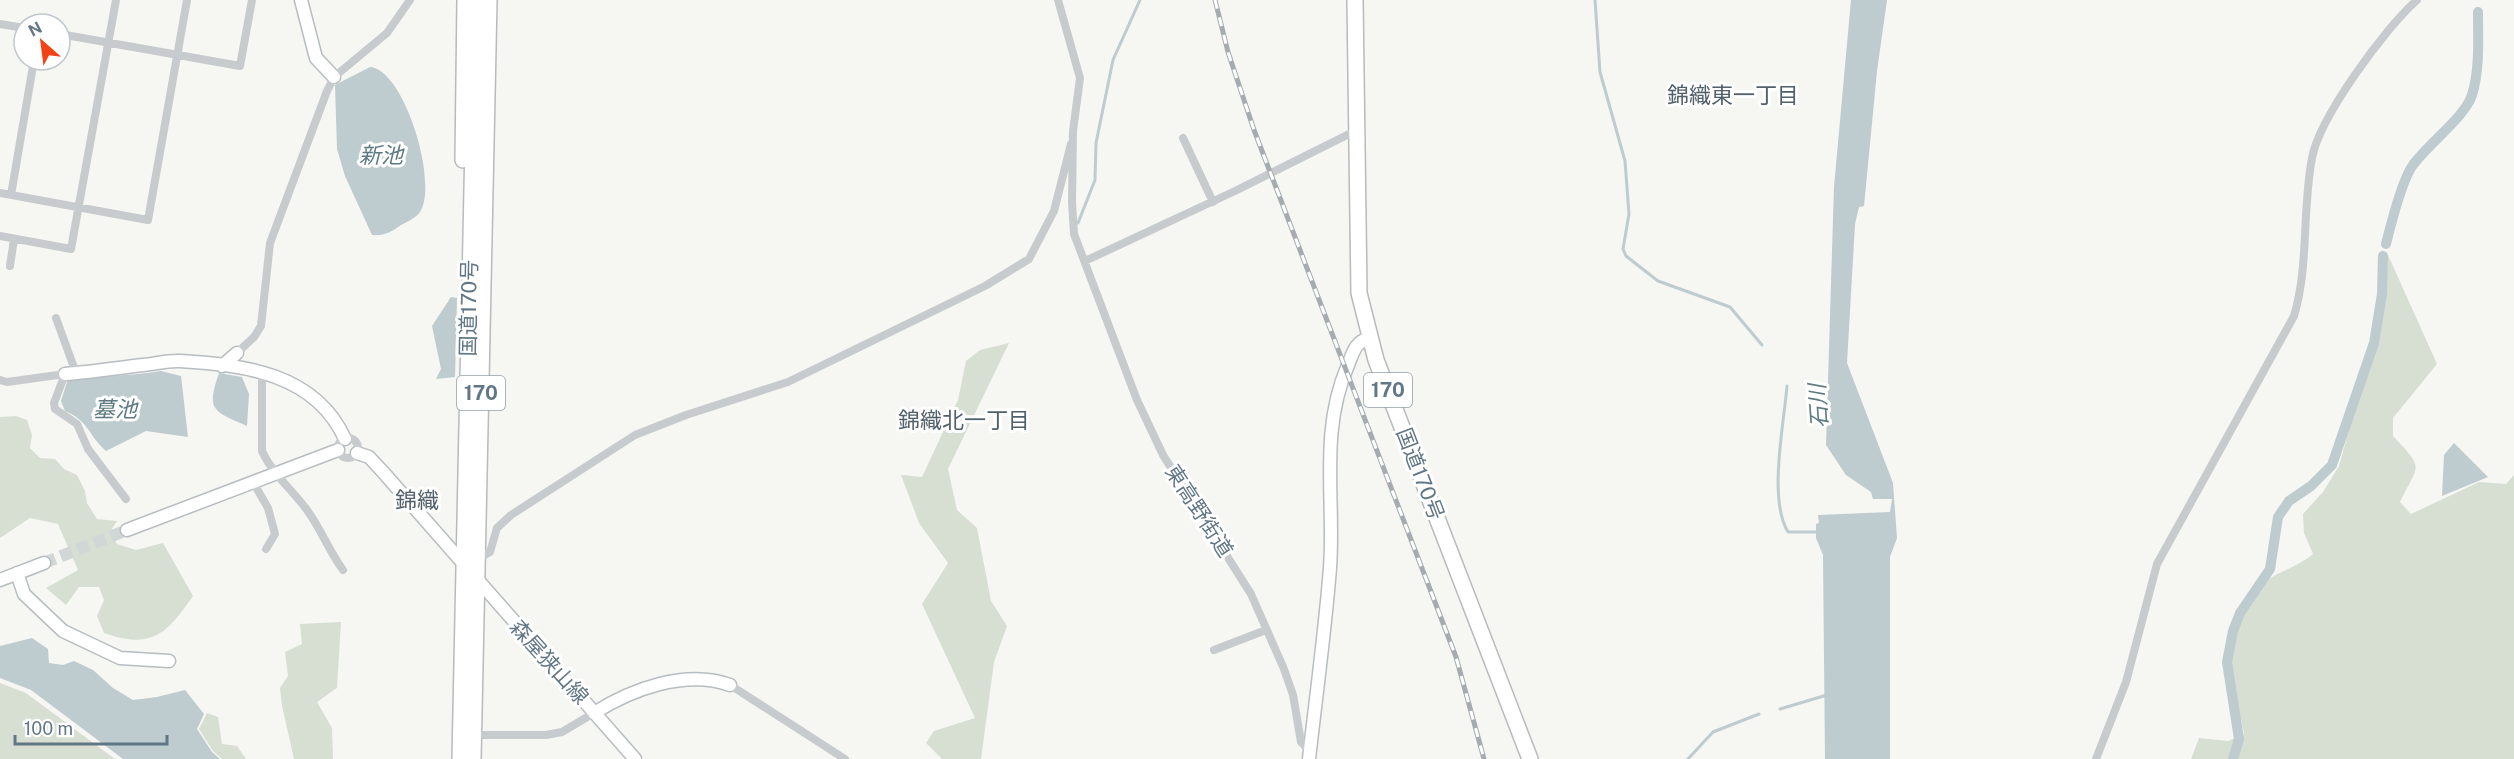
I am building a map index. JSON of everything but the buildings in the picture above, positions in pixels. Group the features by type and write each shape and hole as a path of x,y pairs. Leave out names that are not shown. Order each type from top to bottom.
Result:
{"highway":[{"path":"465,0 462,136 471,231"},
{"name":"国道170号","path":"460,759 476,0"},
{"name":"国道170号","path":"473,759 489,0"},
{"path":"485,204 494,176 499,0"},
{"name":"国道170号","path":"1355,0 1359,293 1369,338 1530,759"}],"street":[{"path":"0,236 71,249 116,0"},
{"path":"0,193 148,220 187,0"},
{"path":"72,36 240,66 252,0"},
{"path":"301,0 316,58 334,77"},
{"path":"222,366 254,338 261,326 270,243 334,77 387,33 410,0"},
{"path":"464,566 490,552 497,528 511,515 619,444 686,415 788,382 985,286 1029,259 1054,211 1074,138 1074,109 1080,88 1080,78 1058,0"},
{"path":"2096,759 2126,682 2157,564 2294,316 2300,289 2312,157 2323,125 2399,16 2416,0"},
{"path":"11,195 32,72"},
{"path":"1085,261 1213,202 1355,131"},
{"name":"東高野街道","path":"1074,138 1072,219 1074,234 1137,400 1176,480 1238,572 1266,630 1293,695 1301,742 1309,755"},
{"path":"1183,138 1213,202"},
{"path":"10,266 14,239"},
{"path":"56,318 70,374 54,403 55,409 77,424 88,449 126,500"},
{"path":"1309,755 1330,566 1329,455 1332,413 1338,388 1356,346 1369,338"},
{"path":"0,380 178,361 262,372 300,386 339,424 345,439"},
{"path":"262,372 260,445 267,461 308,512 325,544 343,570"},
{"path":"338,450 339,444 345,439"},
{"path":"338,450 346,458 357,453 355,441 345,439"},
{"path":"127,530 338,450"},
{"name":"森屋狭山線","path":"357,453 369,457 635,759"},
{"path":"253,482 268,508 275,534 266,549"},
{"path":"0,580 44,563"},
{"path":"17,573 24,594 63,631 120,658 169,661"},
{"path":"1214,650 1266,630"},
{"path":"474,735 546,735 562,732 623,695 643,688 706,680 730,686 846,759"}],"shaded area":[{"path":"2388,255 2437,364 2393,418 2393,436 2410,455 2416,467 2400,502 2411,514 2479,482 2506,484 2514,475 2514,759 2191,759 2199,738 2228,741 2244,734 2230,661 2236,631 2250,599 2262,584 2313,554 2304,533 2303,514 2323,492 2339,466 2356,405 2378,343"},
{"path":"1009,343 948,469 957,510 977,528 991,601 1007,626 994,662 981,759 942,759 926,743 934,731 975,718 922,604 948,563 919,523 901,475 922,477 958,400 966,361 980,350"},
{"path":"16,416 27,420 32,435 30,448 40,458 55,459 64,469 77,475 85,491 87,503 97,519 117,521 110,532 117,544 136,550 163,543 193,596 166,629 146,639 134,640 104,633 97,616 104,600 99,587 79,587 66,605 46,588 78,570 58,524 30,518 0,538 0,417"},
{"path":"341,622 337,688 317,702 332,728 333,759 294,759 280,688 288,676 285,652 302,644 300,624"},
{"path":"0,683 26,693 115,759 0,759"},
{"path":"207,713 218,717 222,744 237,746 246,759 222,759 213,751 199,729"}],"water":[{"path":"1851,0 1887,0 1877,71 1864,206 1859,207 1855,224 1847,363 1893,483 1897,538 1890,557 1890,759 1825,759 1823,555 1816,538 1818,515 1890,512 1892,499 1873,499 1871,492 1846,475 1826,445 1834,187"},
{"name":"新池","path":"370,67 383,73 395,86 406,106 415,129 425,177 425,198 419,214 391,232 377,235 372,235 345,176 337,149 335,85"},
{"path":"451,297 457,298 455,377 436,379 441,369 432,326"},
{"name":"墓池","path":"161,371 181,376 188,437 146,431 106,451 79,419 65,411 61,401 68,379"},
{"path":"219,373 242,377 249,394 247,426 226,417 215,408 213,395"},
{"path":"2454,443 2488,477 2442,496 2444,455"},
{"path":"32,638 48,649 49,663 63,665 74,661 93,670 113,688 133,700 185,690 204,714 197,729 212,752 220,759 123,759 31,690 0,678 0,646"}],"waterway":[{"path":"1078,223 1095,180 1096,143 1113,60 1140,0"},
{"path":"1595,0 1600,72 1625,161 1629,214 1623,249 1626,256 1658,281 1730,307 1762,345"},
{"path":"2386,244 2397,202 2413,165 2462,112 2472,95 2477,64 2478,12"},
{"path":"2233,759 2239,739 2227,662 2233,631 2240,613 2270,569 2278,517 2289,501 2311,486 2332,465 2374,343 2382,294 2383,256"},
{"path":"1787,386 1778,481 1782,518 1788,532 1820,532"},
{"path":"1780,709 1827,695"},
{"path":"1688,759 1713,732 1759,714"}],"tunnel":[{"path":"44,563 127,530"}],"railway":[{"path":"1215,0 1228,52 1254,130 1456,657 1484,759"}],"district":[{"name":"錦織東一丁目","path":"1733,95"},
{"name":"錦織北一丁目","path":"964,420"},
{"name":"錦織","path":"417,500"}],"water label":[{"name":"石川","path":"1818,406"}]}
